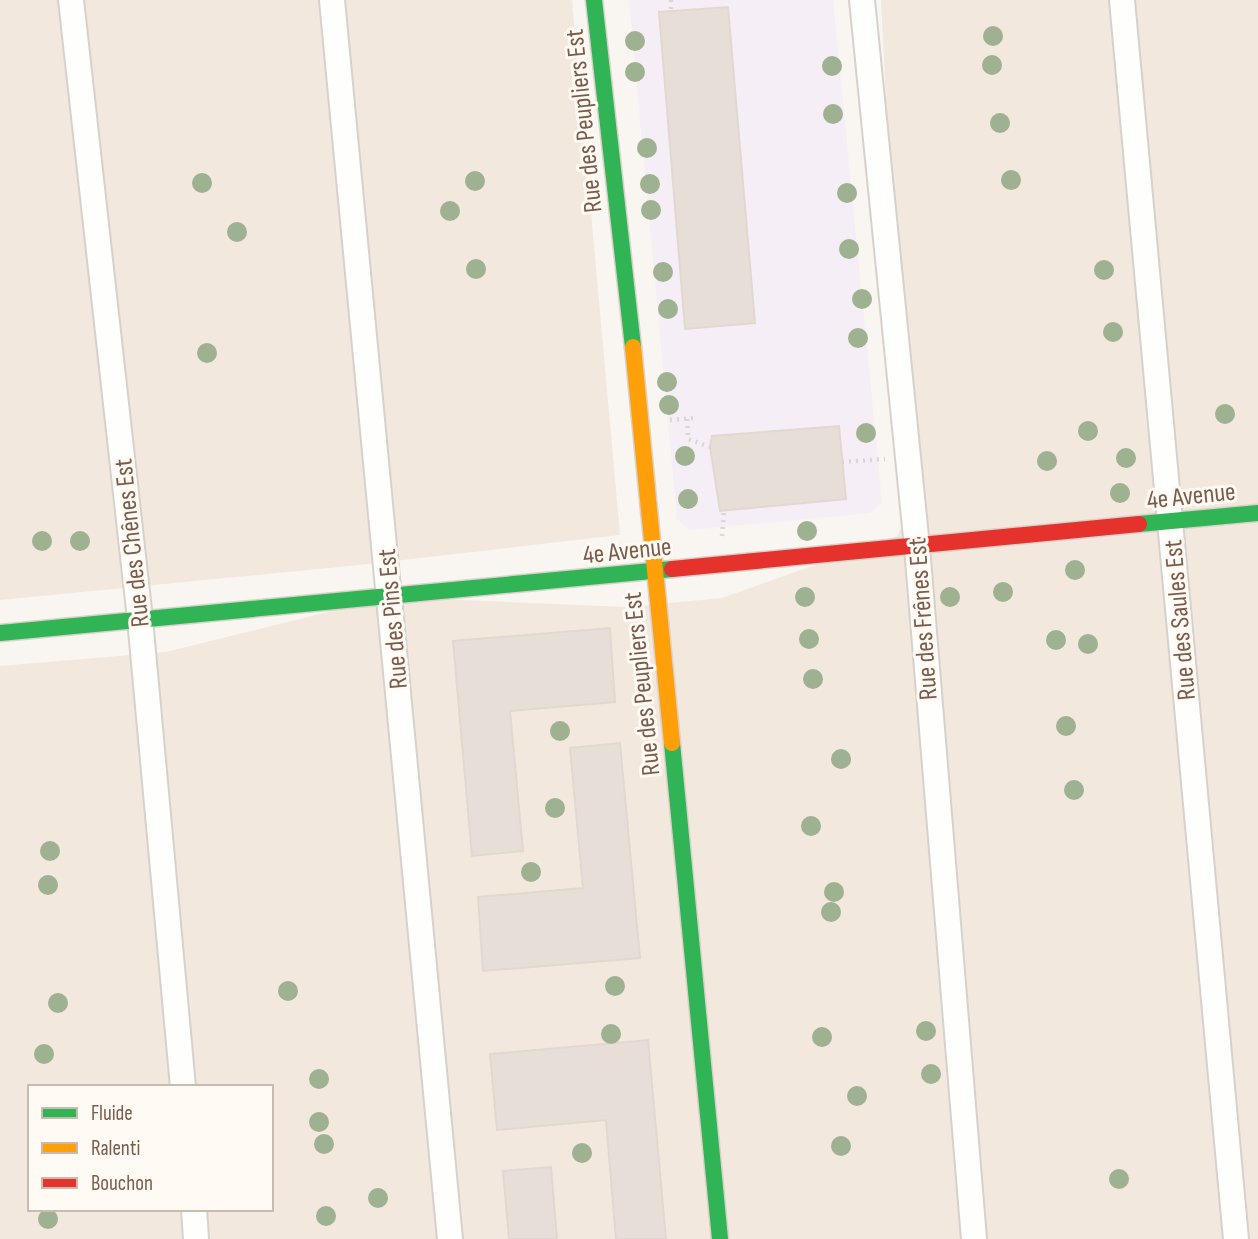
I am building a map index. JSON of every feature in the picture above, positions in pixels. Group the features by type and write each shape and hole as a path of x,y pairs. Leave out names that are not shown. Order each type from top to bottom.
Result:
{"street":[{"name":"Rue des Chênes Est","path":"71,0 140,620 183,1085"},
{"name":"Rue des Pins Est","path":"332,0 450,1239"},
{"name":"Rue des Peupliers Est","path":"594,0 655,572 720,1239"},
{"name":"Rue des Frênes Est","path":"862,0 917,547 974,1239"},
{"name":"Rue des Saules Est","path":"1122,0 1236,1239"},
{"name":"4e Avenue","path":"0,633 1258,513"},
{"path":"194,1211 197,1239"}],"path":[{"path":"671,0 671,12"},
{"path":"687,419 688,439 710,447"},
{"path":"842,463 907,457"}],"shaded area":[{"path":"0,0 572,0 620,535 359,565 0,600"},
{"path":"629,0 833,0 882,502 871,513 690,530 677,519"},
{"path":"881,0 1258,0 1258,1239 0,1239 0,666 166,652 389,597 628,607 722,598 897,536 913,509 900,380"}],"building":[{"path":"728,7 755,323 685,329 659,12"},
{"path":"839,426 846,499 720,511 710,447 712,436"},
{"path":"610,628 615,702 510,711 523,851 472,856 453,641"},
{"path":"620,743 640,958 483,971 478,897 583,888 570,748"},
{"path":"648,1040 666,1239 616,1239 606,1120 497,1130 490,1054"},
{"path":"551,1167 557,1239 509,1239 503,1171"}],"traffic: fast":[{"path":"594,0 633,347"},
{"path":"1139,524 1258,513"},
{"path":"0,633 672,569"},
{"path":"672,743 720,1239"}],"traffic: slow":[{"path":"633,347 672,743"}],"traffic: jam":[{"path":"672,569 1139,524"}]}
